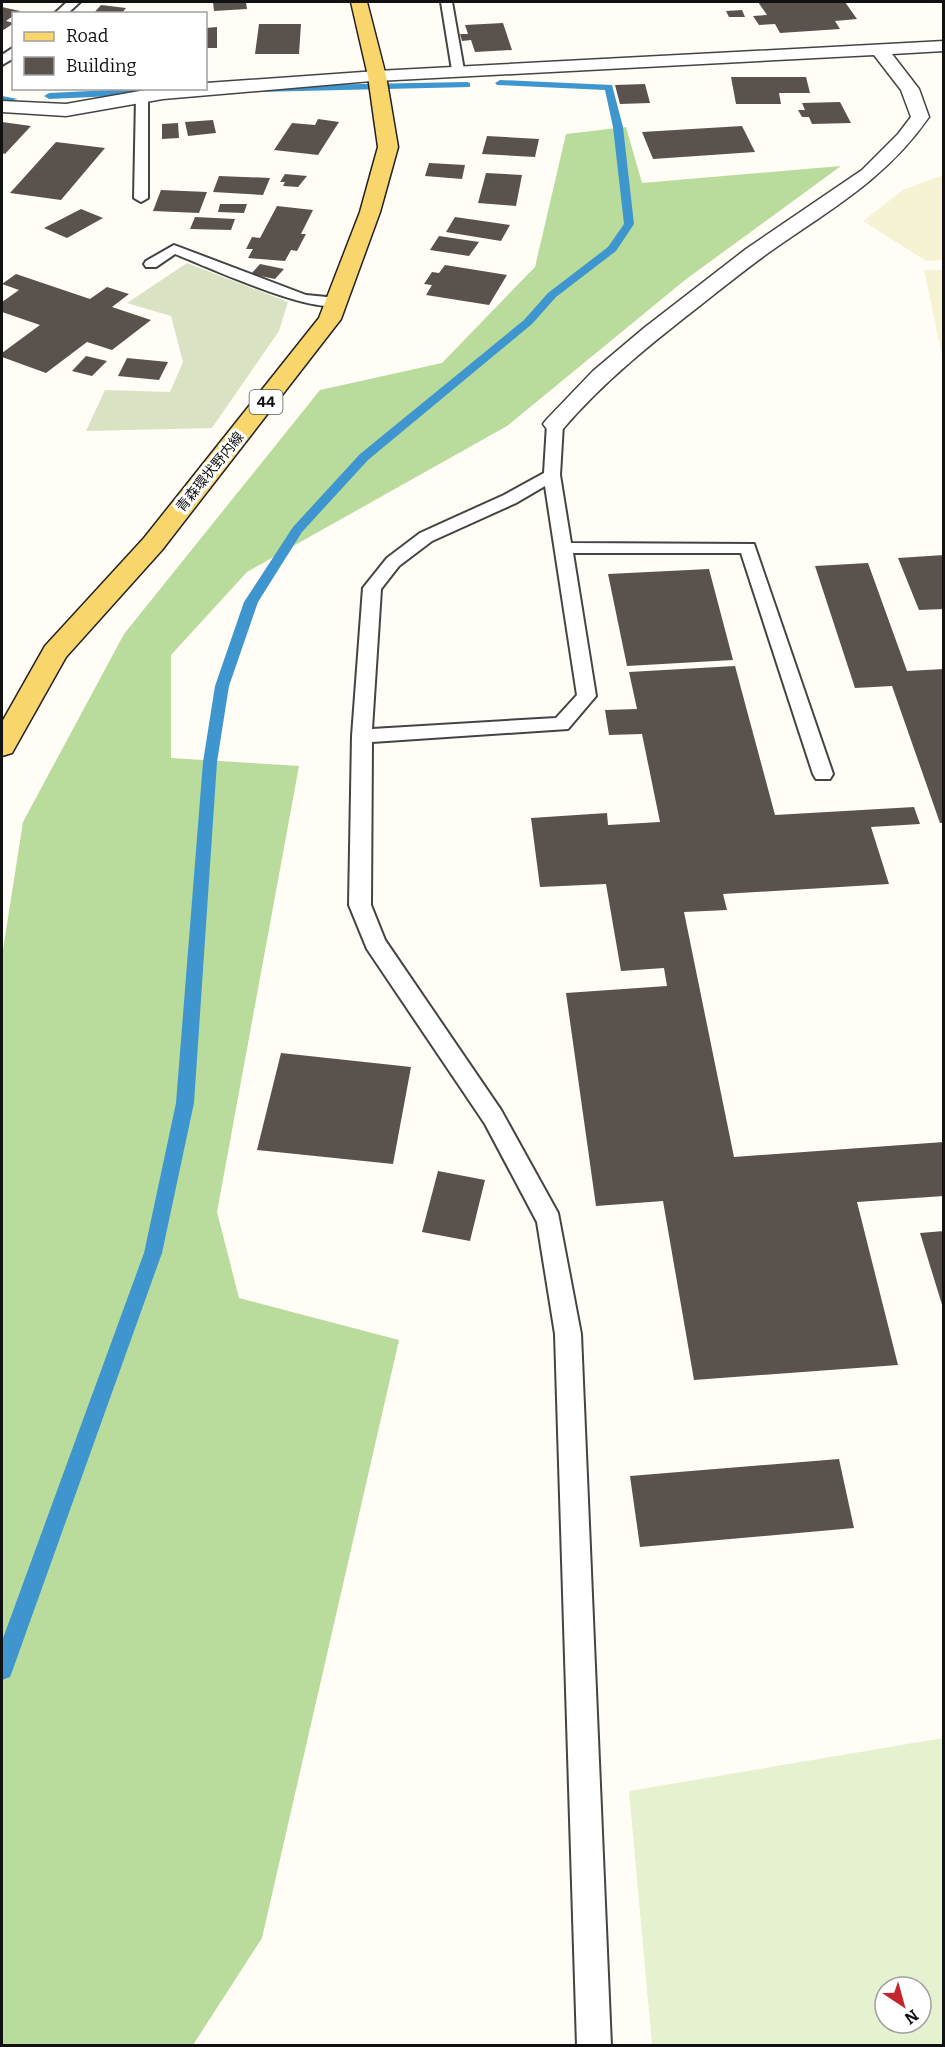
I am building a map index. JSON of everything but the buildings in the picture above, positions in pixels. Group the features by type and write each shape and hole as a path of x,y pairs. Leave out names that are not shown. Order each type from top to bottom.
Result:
{"main road":[{"name":"青森環状野内線","path":"2,746 55,652 167,525 330,319 370,212 388,147 377,76 359,2"}],"street":[{"path":"207,90 275,82 458,70 944,46"},
{"path":"555,424 580,393 624,354 763,248 854,189 907,137 920,117 910,89 879,49"},
{"path":"2,107 66,110 142,97 204,90"}],"lane":[{"path":"62,12 74,2"},
{"path":"446,2 458,70"},
{"path":"141,198 142,97"},
{"path":"151,264 174,249 304,299 337,302"},
{"path":"363,736 561,724 587,696 552,475 555,424"},
{"path":"552,475 510,499 426,537 393,562 372,588 363,736 360,905 375,943 493,1117 549,1221 568,1334 594,2046"},
{"path":"563,548 748,548 824,774"}],"shaded area":[{"path":"943,175 943,260 926,261 863,221 903,190"},
{"path":"924,270 943,270 943,360"}],"green space":[{"path":"626,127 642,183 841,166 685,280 507,426 247,572 171,655 171,758 299,766 217,1212 239,1298 399,1340 262,1938 193,2045 2,2045 2,956 23,822 124,634 320,390 442,363 535,267 566,134"},
{"path":"187,263 288,302 279,331 212,428 86,431 105,390 170,392 183,362 171,316 127,303"},
{"path":"943,1738 943,2045 652,2045 629,1791"}],"waterway":[{"path":"2,1669 153,1253 185,1103 210,762 222,686 251,602 297,530 364,457 528,322 552,295 612,249 629,224 618,127 609,87 500,83"},
{"path":"258,89 467,85"},
{"path":"49,96 157,91"},
{"path":"2,99 13,99"}]}
